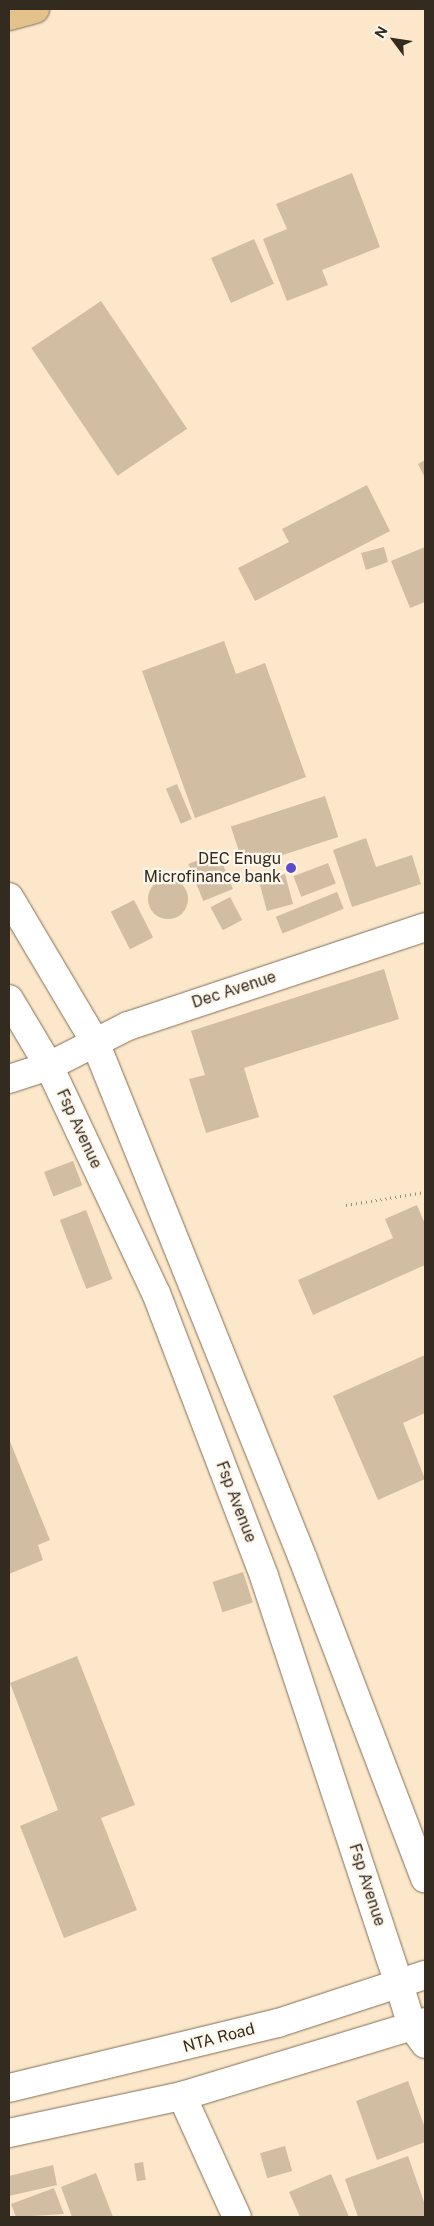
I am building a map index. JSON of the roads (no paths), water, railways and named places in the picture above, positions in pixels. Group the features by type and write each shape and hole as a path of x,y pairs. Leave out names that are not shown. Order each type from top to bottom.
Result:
{"main road":[{"path":"9,897 95,1042 303,1559 425,1878"},
{"name":"Dec Avenue","path":"9,1079 49,1066 137,1023 425,927"},
{"name":"Fsp Avenue","path":"9,999 49,1066 156,1293 264,1576 399,1984 421,2031"},
{"name":"NTA Road","path":"9,2088 278,2023 425,1975"},
{"path":"9,2133 182,2096 421,2031"},
{"path":"182,2096 237,2217"}],"place":[{"name":"DEC Enugu Microfinance bank","path":"291,868"}]}
